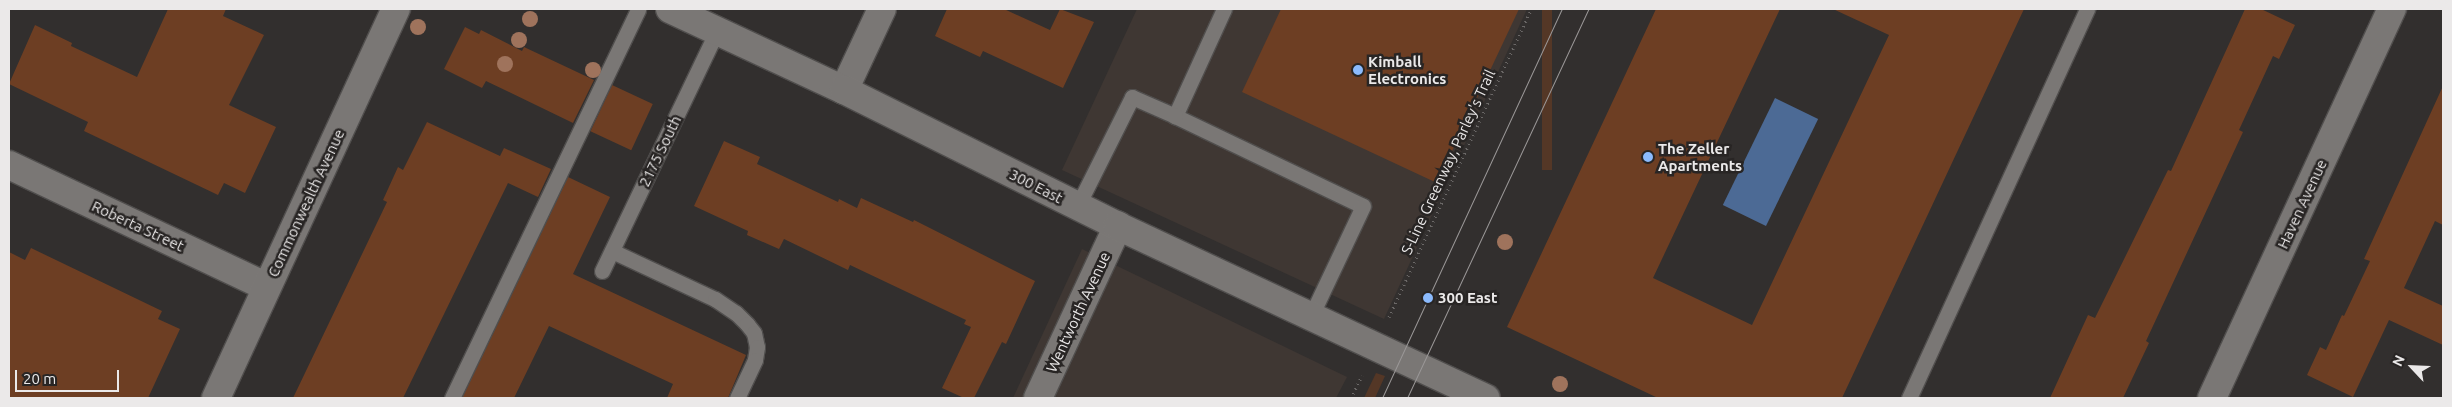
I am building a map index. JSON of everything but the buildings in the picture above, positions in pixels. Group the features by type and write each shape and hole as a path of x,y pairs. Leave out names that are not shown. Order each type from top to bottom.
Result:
{"street":[{"name":"Commonwealth Avenue","path":"216,398 396,9"},
{"name":"300 East","path":"670,9 844,90 1118,226 1486,398"},
{"path":"844,90 882,9"},
{"name":"Haven Avenue","path":"2212,398 2392,9"},
{"name":"Roberta Street","path":"9,164 268,287"},
{"name":"Wentworth Avenue","path":"1038,398 1118,226"}],"lane":[{"path":"452,398 638,9"},
{"path":"1175,116 1224,9"},
{"path":"1909,398 2086,9"},
{"name":"2175 South","path":"602,271 717,31"},
{"path":"1077,206 1132,97 1175,116 1362,206 1310,316"},
{"path":"612,251 715,299 736,313 747,324 754,333 757,347 755,360 737,398"}],"path":[{"name":"S-Line Greenway, Parley's Trail","path":"1386,324 1531,9"},
{"path":"1352,398 1366,368"}],"shaded area":[{"path":"1137,9 1527,9 1384,319 1062,170"},
{"path":"1542,9 1552,9 1552,170 1542,170"},
{"path":"1082,249 1347,377 1336,398 1013,398"},
{"path":"1376,373 1385,376 1375,398 1364,398"}],"water":[{"path":"1775,98 1818,119 1766,226 1723,205"}],"tram line":[{"path":"1382,398 1562,9"},
{"path":"1407,398 1588,9"}],"place":[{"name":"Kimball Electronics","path":"1358,70"},
{"name":"The Zeller Apartments","path":"1648,157"},
{"name":"300 East","path":"1428,298"}]}
